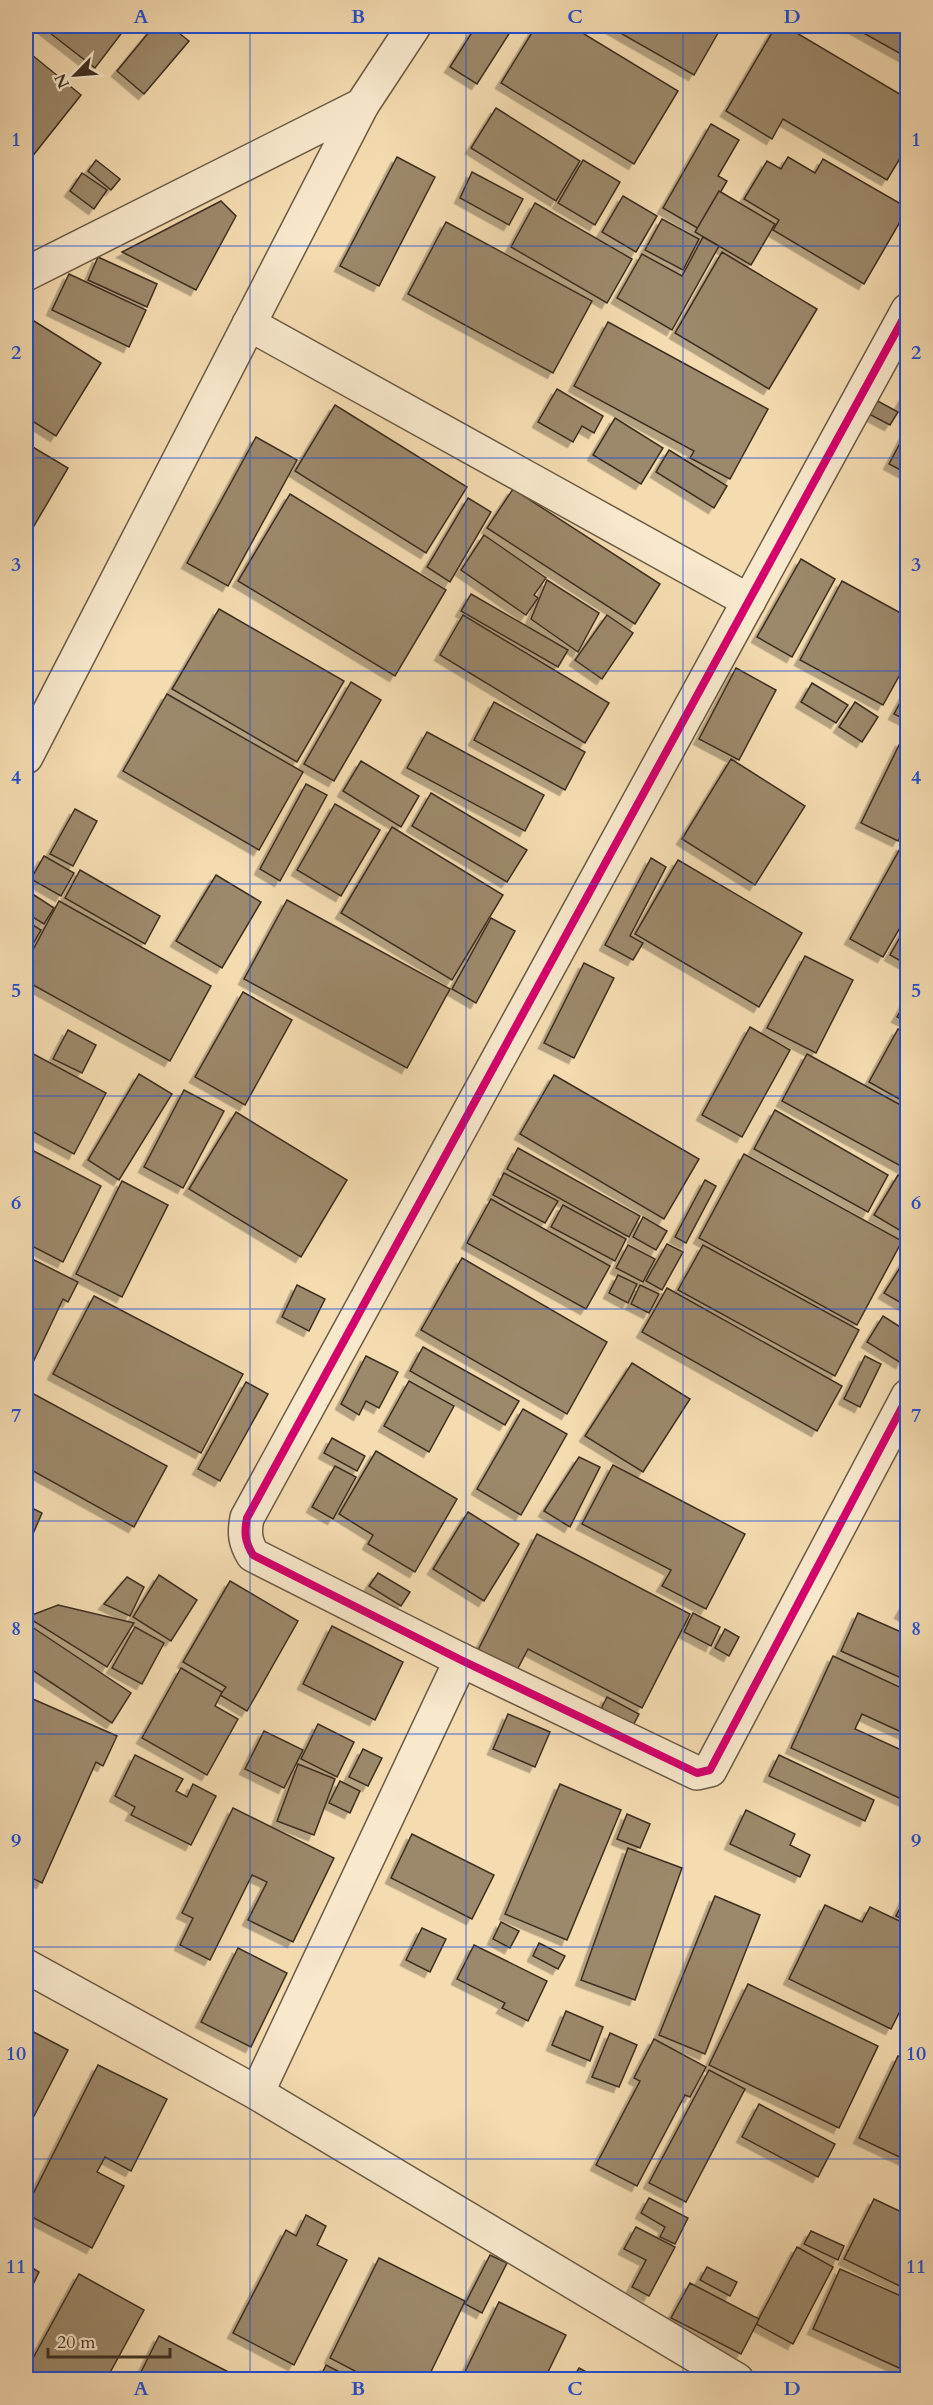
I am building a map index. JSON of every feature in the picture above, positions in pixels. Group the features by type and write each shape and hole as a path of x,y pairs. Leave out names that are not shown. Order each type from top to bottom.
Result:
{"street":[{"path":"26,757 362,105 414,26"},
{"path":"26,274 362,105"},
{"path":"908,310 247,1518 244,1532 246,1545 253,1555 461,1660 697,1773 706,1772 716,1759 908,1395"},
{"path":"249,324 749,601"},
{"path":"257,2092 461,1660"},
{"path":"26,1966 257,2092 737,2379"}],"building":[{"path":"41,26 127,26 95,68"},
{"path":"154,26 170,26 189,41 144,94 117,71"},
{"path":"476,26 514,26 477,84 450,67"},
{"path":"536,26 571,26 678,91 634,164 501,83"},
{"path":"608,26 722,26 694,75"},
{"path":"776,26 785,26 908,99 908,145 887,180 783,119 772,139 726,111"},
{"path":"851,26 908,26 908,58"},
{"path":"26,50 81,95 27,163 26,161"},
{"path":"496,108 580,161 556,201 471,148"},
{"path":"711,124 739,140 718,176 727,181 699,229 663,208"},
{"path":"397,157 435,177 379,286 340,266"},
{"path":"788,157 815,173 823,159 908,208 864,284 773,230 779,220 744,199 767,161 781,169"},
{"path":"96,160 120,179 111,190 88,171"},
{"path":"583,160 620,182 595,225 558,203"},
{"path":"472,172 523,199 509,225 460,198"},
{"path":"82,173 107,190 94,209 70,191"},
{"path":"719,191 775,224 751,265 695,232"},
{"path":"623,196 657,216 636,252 602,232"},
{"path":"221,201 236,216 196,290 122,252"},
{"path":"535,203 632,259 607,303 511,247"},
{"path":"662,219 699,239 683,270 645,250"},
{"path":"446,222 592,301 553,373 408,294"},
{"path":"703,237 719,246 672,330 617,298 642,254 682,276"},
{"path":"722,252 817,309 769,389 675,333"},
{"path":"98,257 157,284 147,307 88,280"},
{"path":"69,274 146,310 129,347 52,310"},
{"path":"26,316 101,363 56,436 26,417"},
{"path":"608,322 768,409 730,479 690,458 694,451 574,386"},
{"path":"557,389 603,416 594,433 582,426 573,442 538,422"},
{"path":"908,390 908,408 900,404"},
{"path":"874,399 898,412 890,425 867,413"},
{"path":"335,405 467,487 426,553 295,471"},
{"path":"615,418 663,448 641,484 593,455"},
{"path":"908,428 908,474 889,464"},
{"path":"256,437 297,460 228,586 187,563"},
{"path":"26,443 68,468 31,531 26,528"},
{"path":"669,450 727,486 714,508 656,472"},
{"path":"513,489 660,584 635,624 487,528"},
{"path":"290,494 446,590 395,676 238,581"},
{"path":"468,498 491,512 450,582 427,567"},
{"path":"484,535 546,578 534,595 538,598 526,615 461,570"},
{"path":"801,559 835,579 792,657 757,637"},
{"path":"547,580 599,613 578,652 531,619"},
{"path":"842,581 908,617 908,660 883,705 800,660"},
{"path":"471,594 568,650 558,667 461,611"},
{"path":"219,609 344,681 297,762 172,689"},
{"path":"463,615 609,703 585,743 440,655"},
{"path":"607,615 633,633 602,679 575,660"},
{"path":"736,668 776,690 739,760 699,739"},
{"path":"351,682 381,700 334,781 304,764"},
{"path":"812,683 848,705 836,723 801,702"},
{"path":"908,688 908,721 894,714"},
{"path":"167,694 303,772 259,850 123,771"},
{"path":"494,702 585,752 565,790 474,740"},
{"path":"855,702 878,717 862,742 839,727"},
{"path":"427,732 544,795 525,831 407,768"},
{"path":"901,741 908,745 908,823 898,841 861,823"},
{"path":"731,759 805,806 755,885 682,839"},
{"path":"361,761 419,796 401,827 343,791"},
{"path":"306,784 327,795 280,881 260,869"},
{"path":"431,793 527,850 507,882 412,826"},
{"path":"335,804 380,830 341,896 297,870"},
{"path":"75,809 97,821 73,866 50,854"},
{"path":"392,827 503,895 452,980 341,913"},
{"path":"902,845 908,848 908,914 883,957 850,939"},
{"path":"44,856 74,873 61,896 31,879"},
{"path":"651,858 666,867 630,936 643,943 633,960 605,945"},
{"path":"678,860 802,933 759,1007 635,934"},
{"path":"80,870 160,916 145,944 65,898"},
{"path":"216,875 261,902 222,968 176,941"},
{"path":"34,895 54,908 44,924 26,913"},
{"path":"287,900 450,989 407,1068 244,979"},
{"path":"59,901 211,986 170,1061 26,981 26,963"},
{"path":"491,918 515,931 476,1003 452,989"},
{"path":"26,921 41,930 26,956"},
{"path":"908,923 908,965 890,955"},
{"path":"805,956 853,980 816,1053 767,1028"},
{"path":"584,963 614,978 574,1058 544,1043"},
{"path":"243,992 292,1020 245,1105 195,1077"},
{"path":"908,997 908,1022 897,1017"},
{"path":"750,1027 790,1050 742,1137 702,1115"},
{"path":"898,1029 908,1034 908,1104 869,1082"},
{"path":"68,1030 96,1045 82,1073 53,1059"},
{"path":"26,1050 106,1093 74,1154 26,1128"},
{"path":"807,1054 908,1109 908,1170 782,1101"},
{"path":"139,1074 172,1094 119,1180 88,1160"},
{"path":"554,1075 699,1159 664,1219 520,1134"},
{"path":"184,1090 224,1111 183,1188 144,1167"},
{"path":"775,1110 888,1175 868,1212 754,1149"},
{"path":"236,1112 347,1180 301,1257 189,1189"},
{"path":"26,1147 101,1186 63,1262 26,1243"},
{"path":"518,1148 640,1216 629,1237 507,1169"},
{"path":"744,1154 902,1241 857,1325 699,1238"},
{"path":"504,1173 558,1201 545,1223 493,1195"},
{"path":"898,1175 908,1180 906,1234 874,1215"},
{"path":"705,1180 716,1186 686,1243 675,1237"},
{"path":"122,1181 168,1205 122,1297 76,1274"},
{"path":"491,1199 610,1266 586,1309 467,1243"},
{"path":"563,1205 626,1239 615,1261 551,1227"},
{"path":"643,1217 667,1231 656,1250 633,1237"},
{"path":"667,1244 683,1252 662,1290 646,1281"},
{"path":"628,1245 655,1259 643,1282 616,1268"},
{"path":"703,1245 859,1330 835,1376 678,1290"},
{"path":"908,1255 908,1307 884,1293"},
{"path":"26,1256 78,1282 68,1302 63,1299 26,1377"},
{"path":"462,1258 607,1342 567,1414 421,1330"},
{"path":"618,1275 637,1284 628,1303 609,1293"},
{"path":"297,1285 325,1299 309,1331 282,1317"},
{"path":"640,1285 659,1294 649,1313 631,1304"},
{"path":"667,1288 842,1386 817,1431 642,1332"},
{"path":"94,1296 243,1374 201,1453 53,1374"},
{"path":"883,1316 908,1332 908,1351 901,1363 867,1342"},
{"path":"423,1347 519,1401 505,1425 410,1371"},
{"path":"366,1356 398,1372 379,1408 366,1401 359,1415 341,1404"},
{"path":"865,1356 881,1364 860,1407 844,1399"},
{"path":"632,1363 690,1399 643,1472 585,1436"},
{"path":"409,1381 454,1406 429,1452 384,1426"},
{"path":"246,1382 268,1394 220,1481 198,1469"},
{"path":"30,1392 167,1466 134,1527 26,1467 26,1399"},
{"path":"523,1409 567,1434 521,1515 477,1489"},
{"path":"332,1438 365,1456 357,1471 324,1453"},
{"path":"376,1451 457,1499 415,1572 368,1544 373,1535 339,1514"},
{"path":"579,1457 600,1467 570,1527 544,1511"},
{"path":"613,1465 745,1534 706,1609 662,1586 671,1570 582,1524"},
{"path":"335,1466 356,1477 333,1519 312,1507"},
{"path":"26,1505 42,1513 26,1550"},
{"path":"468,1512 519,1544 484,1601 433,1569"},
{"path":"537,1534 690,1614 642,1708 528,1649 517,1670 478,1650"},
{"path":"378,1573 410,1592 401,1606 369,1586"},
{"path":"159,1575 197,1600 171,1641 133,1617"},
{"path":"127,1577 144,1587 130,1616 104,1604"},
{"path":"230,1581 298,1621 247,1711 220,1695 226,1687 183,1662"},
{"path":"908,1599 908,1617 900,1613"},
{"path":"58,1605 134,1623 107,1667 27,1617"},
{"path":"693,1613 720,1627 711,1646 684,1632"},
{"path":"858,1613 908,1635 908,1681 841,1651"},
{"path":"26,1623 131,1693 112,1723 26,1666"},
{"path":"332,1626 403,1662 375,1720 303,1684"},
{"path":"135,1627 164,1643 142,1684 112,1668"},
{"path":"725,1629 739,1637 729,1656 715,1648"},
{"path":"833,1656 908,1691 908,1735 862,1714 855,1729 908,1753 908,1802 791,1748"},
{"path":"181,1668 222,1692 215,1706 238,1719 207,1775 142,1738"},
{"path":"26,1696 117,1736 103,1766 96,1762 42,1883 26,1875"},
{"path":"607,1697 639,1714 629,1733 597,1717"},
{"path":"508,1714 550,1732 535,1767 493,1749"},
{"path":"318,1724 354,1742 337,1777 301,1759"},
{"path":"264,1731 303,1750 284,1788 245,1769"},
{"path":"363,1749 382,1758 368,1786 349,1777"},
{"path":"135,1755 183,1779 176,1791 187,1797 193,1784 216,1796 191,1845 131,1815 135,1807 115,1796"},
{"path":"779,1755 874,1800 865,1821 769,1776"},
{"path":"298,1764 335,1779 314,1835 277,1821"},
{"path":"340,1781 360,1791 350,1813 329,1803"},
{"path":"560,1784 621,1810 567,1940 505,1914"},
{"path":"233,1808 334,1858 293,1942 248,1920 267,1882 252,1875 210,1960 180,1945 193,1918 182,1913"},
{"path":"746,1810 795,1834 790,1845 810,1855 800,1877 730,1844"},
{"path":"627,1814 650,1824 640,1848 617,1839"},
{"path":"412,1834 494,1875 472,1919 391,1878"},
{"path":"628,1848 682,1868 635,2000 581,1980"},
{"path":"908,1892 908,1922 896,1916"},
{"path":"715,1896 760,1915 705,2054 659,2035"},
{"path":"825,1905 862,1922 870,1907 908,1925 902,1939 908,1942 908,1995 891,2029 789,1979"},
{"path":"501,1922 519,1931 510,1948 493,1939"},
{"path":"422,1928 446,1939 430,1972 406,1960"},
{"path":"539,1943 565,1956 558,1969 533,1956"},
{"path":"474,1945 547,1981 528,2021 502,2008 505,2003 457,1979"},
{"path":"238,1948 287,1973 251,2047 201,2022"},
{"path":"748,1984 878,2046 839,2128 709,2065"},
{"path":"566,2011 603,2027 590,2061 552,2045"},
{"path":"26,2028 68,2050 32,2120 26,2116"},
{"path":"610,2033 637,2045 619,2087 592,2077"},
{"path":"654,2039 706,2067 690,2097 685,2095 637,2186 596,2165 640,2081 634,2078"},
{"path":"898,2056 908,2060 908,2161 859,2138"},
{"path":"98,2065 167,2099 131,2171 105,2157 97,2172 124,2186 92,2248 26,2214 26,2208"},
{"path":"709,2070 745,2089 686,2202 649,2183"},
{"path":"759,2104 835,2144 818,2177 742,2137"},
{"path":"649,2198 688,2218 675,2244 660,2237 665,2227 641,2213"},
{"path":"874,2199 908,2215 908,2290 844,2259"},
{"path":"306,2215 326,2226 317,2245 347,2260 294,2365 233,2333 286,2230 296,2236"},
{"path":"636,2227 675,2247 649,2296 632,2287 646,2260 624,2249"},
{"path":"811,2231 844,2246 838,2260 804,2244"},
{"path":"797,2247 833,2267 793,2344 756,2324"},
{"path":"490,2255 507,2263 482,2313 465,2304"},
{"path":"379,2258 465,2301 427,2380 372,2380 330,2358"},
{"path":"26,2264 39,2272 26,2299"},
{"path":"707,2267 737,2282 730,2296 700,2280"},
{"path":"840,2269 908,2299 908,2372 813,2329"},
{"path":"79,2274 144,2310 106,2380 26,2380 26,2371"},
{"path":"690,2283 759,2319 741,2354 671,2318"},
{"path":"499,2302 566,2335 544,2380 461,2380"},
{"path":"159,2336 242,2379 137,2380"},
{"path":"326,2365 355,2380 319,2380"},
{"path":"579,2368 601,2380 572,2380"}],"cycle path":[{"path":"908,310 247,1518 245,1533 253,1555 461,1660 697,1773 710,1770 908,1396"}]}
